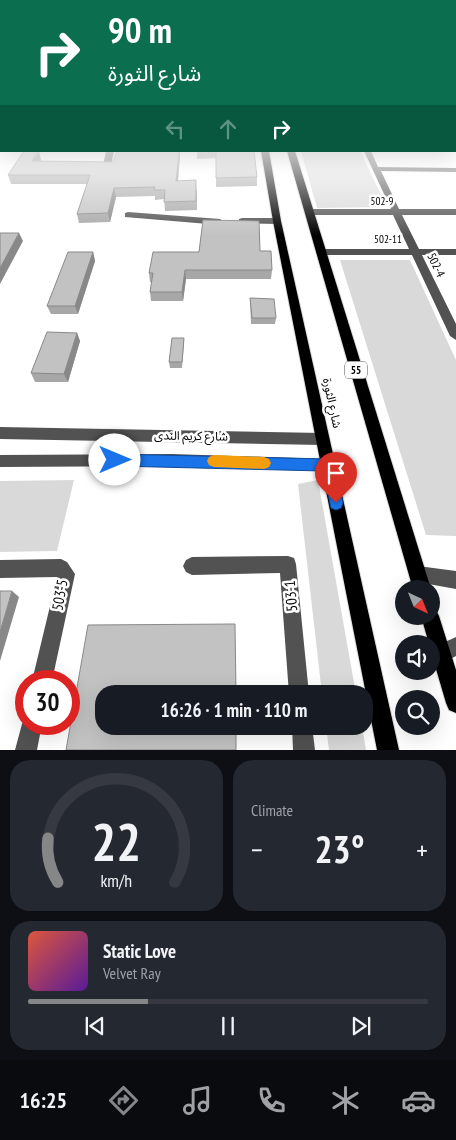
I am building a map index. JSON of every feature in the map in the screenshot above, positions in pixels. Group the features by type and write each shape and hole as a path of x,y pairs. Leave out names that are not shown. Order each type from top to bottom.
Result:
{"main road":[{"name":"شارع الثورة","path":"268,166 277,221 388,750"},
{"name":"55","path":"295,166 419,580"},
{"path":"435,625 449,650 456,704"}],"street":[{"name":"502-4","path":"374,166 415,252 452,321 456,336"},
{"path":"375,169 456,170"},
{"name":"502-9","path":"309,212 456,212"},
{"path":"128,215 213,222 277,221"},
{"name":"502-11","path":"320,252 456,252"},
{"name":"شارع كريم الندى","path":"0,433 322,439"},
{"name":"شارع كريم الندى","path":"0,460 172,460 328,465"},
{"name":"503-1","path":"192,566 288,564 298,685"},
{"name":"503-5","path":"0,569 61,568 66,574 44,670"},
{"path":"440,581 456,580"},
{"path":"26,750 29,735"},
{"path":"303,735 304,750"}],"shaded area":[{"path":"305,166 367,166 387,207 317,208"},
{"path":"340,260 410,260 456,360 456,536 426,535"},
{"path":"74,480 57,551 0,552 0,481"},
{"path":"318,480 354,685 321,685 298,484"},
{"path":"327,735 364,735 366,750 329,750"}],"building":[{"path":"14,166 178,166 176,181 196,180 196,201 164,202 165,190 154,190 155,187 114,188 108,213 77,214 90,175 8,175"},
{"path":"216,166 256,166 257,177 216,178"},
{"path":"203,220 259,221 260,251 271,251 272,270 185,270 182,292 150,292 153,273 149,273 153,252 199,252"},
{"path":"0,233 19,233 0,268"},
{"path":"68,252 93,252 75,306 47,306"},
{"path":"250,298 274,299 276,318 252,318"},
{"path":"47,332 77,333 64,374 31,373"},
{"path":"172,338 184,338 182,362 169,362"},
{"path":"0,591 12,591 0,632"},
{"path":"235,624 236,685 95,685 95,735 236,735 236,750 66,750 69,735 80,735 80,670 88,625"}],"slow traffic":[{"path":"214,461 264,463"}],"route":[{"path":"115,460 328,465 336,503"}]}
